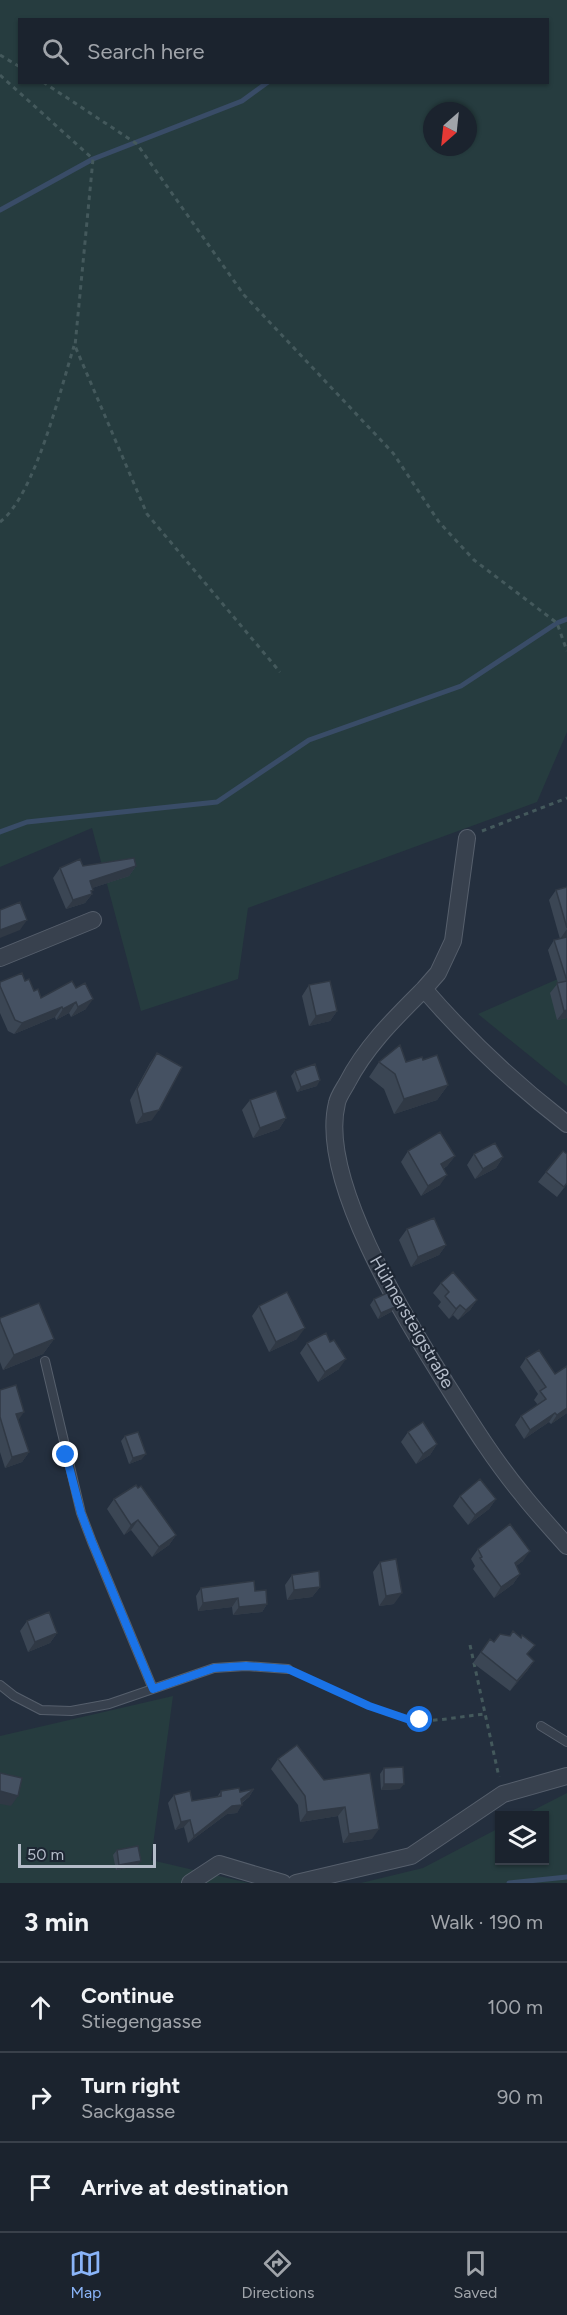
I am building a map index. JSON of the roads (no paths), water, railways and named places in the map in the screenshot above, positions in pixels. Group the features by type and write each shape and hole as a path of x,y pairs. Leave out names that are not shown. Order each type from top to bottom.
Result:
{"street":[{"name":"Hühnersteigstraße","path":"466,838 453,941 438,973 388,1024 357,1063 337,1102 333,1137 346,1190 379,1269 409,1324 481,1439 522,1494 567,1546"},
{"path":"0,958 93,920"},
{"path":"424,989 456,1026 501,1069 567,1124"},
{"path":"296,1883 411,1856 503,1794 567,1776"},
{"path":"190,1883 219,1864 283,1883"}],"lane":[{"path":"45,1361 81,1513 153,1689"},
{"path":"0,1685 32,1706 52,1712 71,1712 109,1704 214,1668 246,1666 288,1669"},
{"path":"541,1726 567,1742"}],"waterway":[{"path":"0,210 93,159 242,101 265,84"},
{"path":"0,832 27,822 217,802 309,740 461,686 557,623 567,619"},
{"path":"509,1883 567,1877"}]}
